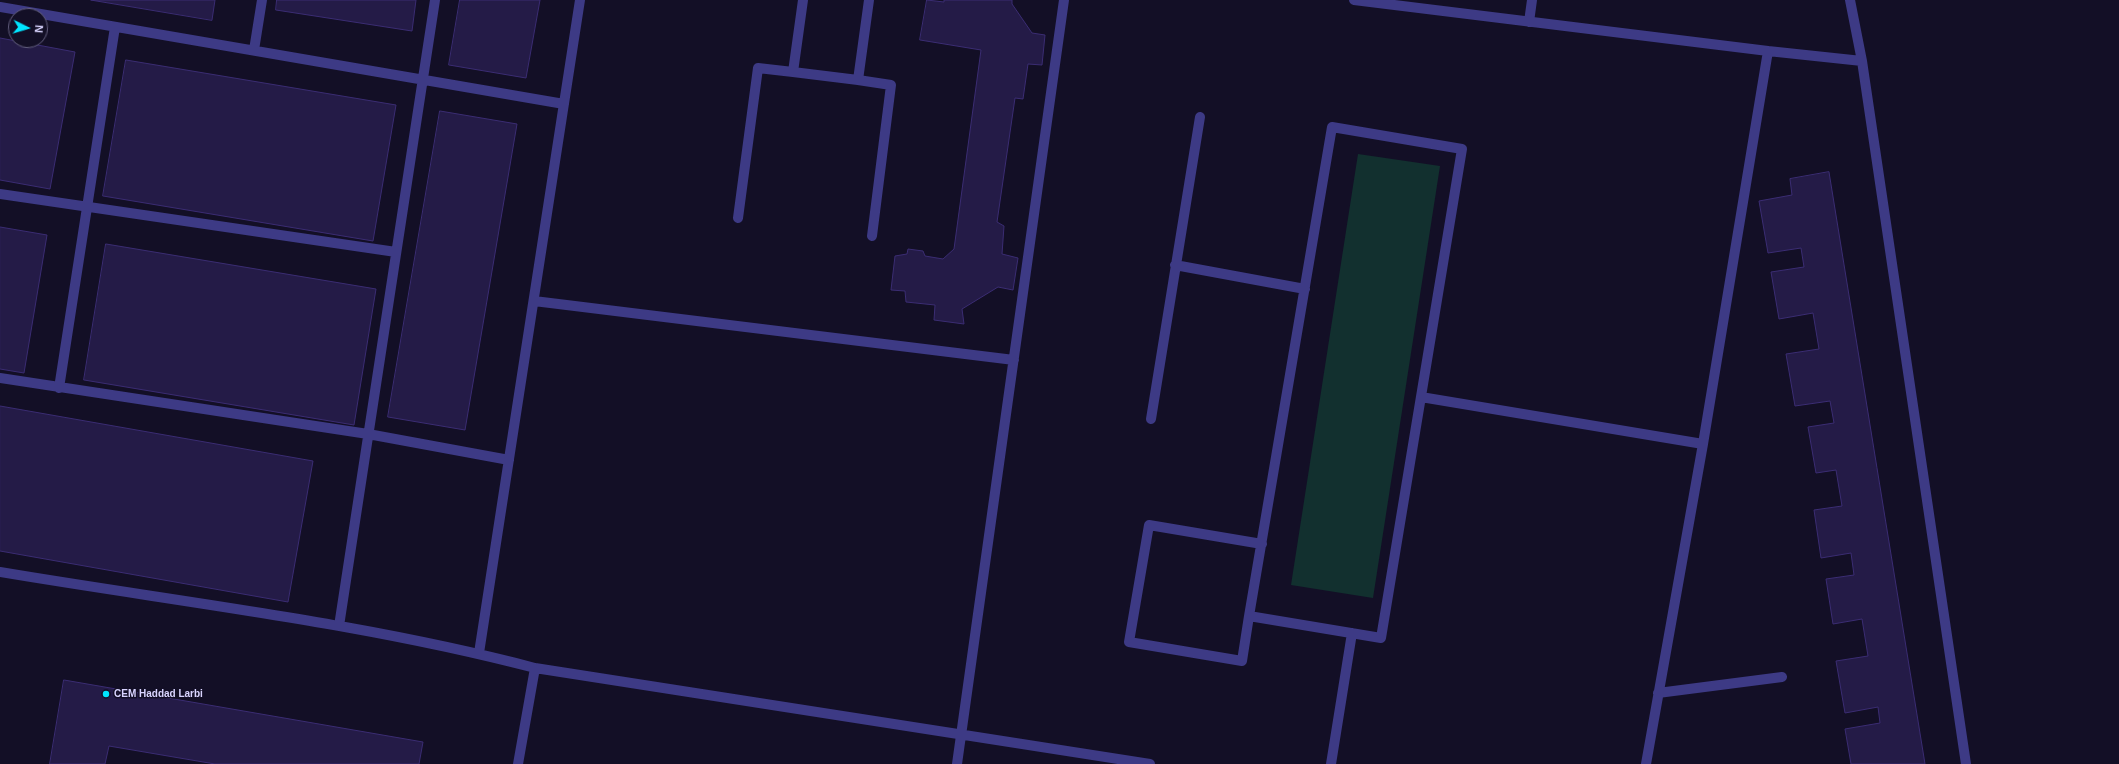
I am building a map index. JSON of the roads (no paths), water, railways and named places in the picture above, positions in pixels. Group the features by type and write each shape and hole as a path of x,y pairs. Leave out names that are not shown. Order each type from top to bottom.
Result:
{"street":[{"path":"254,50 262,0"},
{"path":"339,626 435,0"},
{"path":"479,653 580,0"},
{"path":"793,72 803,0"},
{"path":"858,80 869,0"},
{"path":"957,764 1064,0"},
{"path":"1354,0 1768,51 1862,61"},
{"path":"1529,22 1532,0"},
{"path":"1850,0 1862,61 1966,764"},
{"path":"0,7 564,104"},
{"path":"59,388 115,27"},
{"path":"1646,764 1703,444 1768,51"},
{"path":"738,218 758,68 858,80 891,85 872,236"},
{"path":"1150,419 1200,118"},
{"path":"1250,616 1381,638 1462,149 1332,127 1250,616 1242,661 1129,642 1149,526 1262,544"},
{"path":"0,194 396,252"},
{"path":"1175,266 1305,289"},
{"path":"534,301 1014,360"},
{"path":"0,378 368,434 509,460"},
{"path":"1421,397 1703,444"},
{"path":"0,572 339,626 479,653 535,668 1150,764"},
{"path":"1331,764 1352,633"},
{"path":"518,764 535,668"},
{"path":"1658,693 1782,677"}],"place":[{"name":"CEM Haddad Larbi","path":"106,694"}]}
